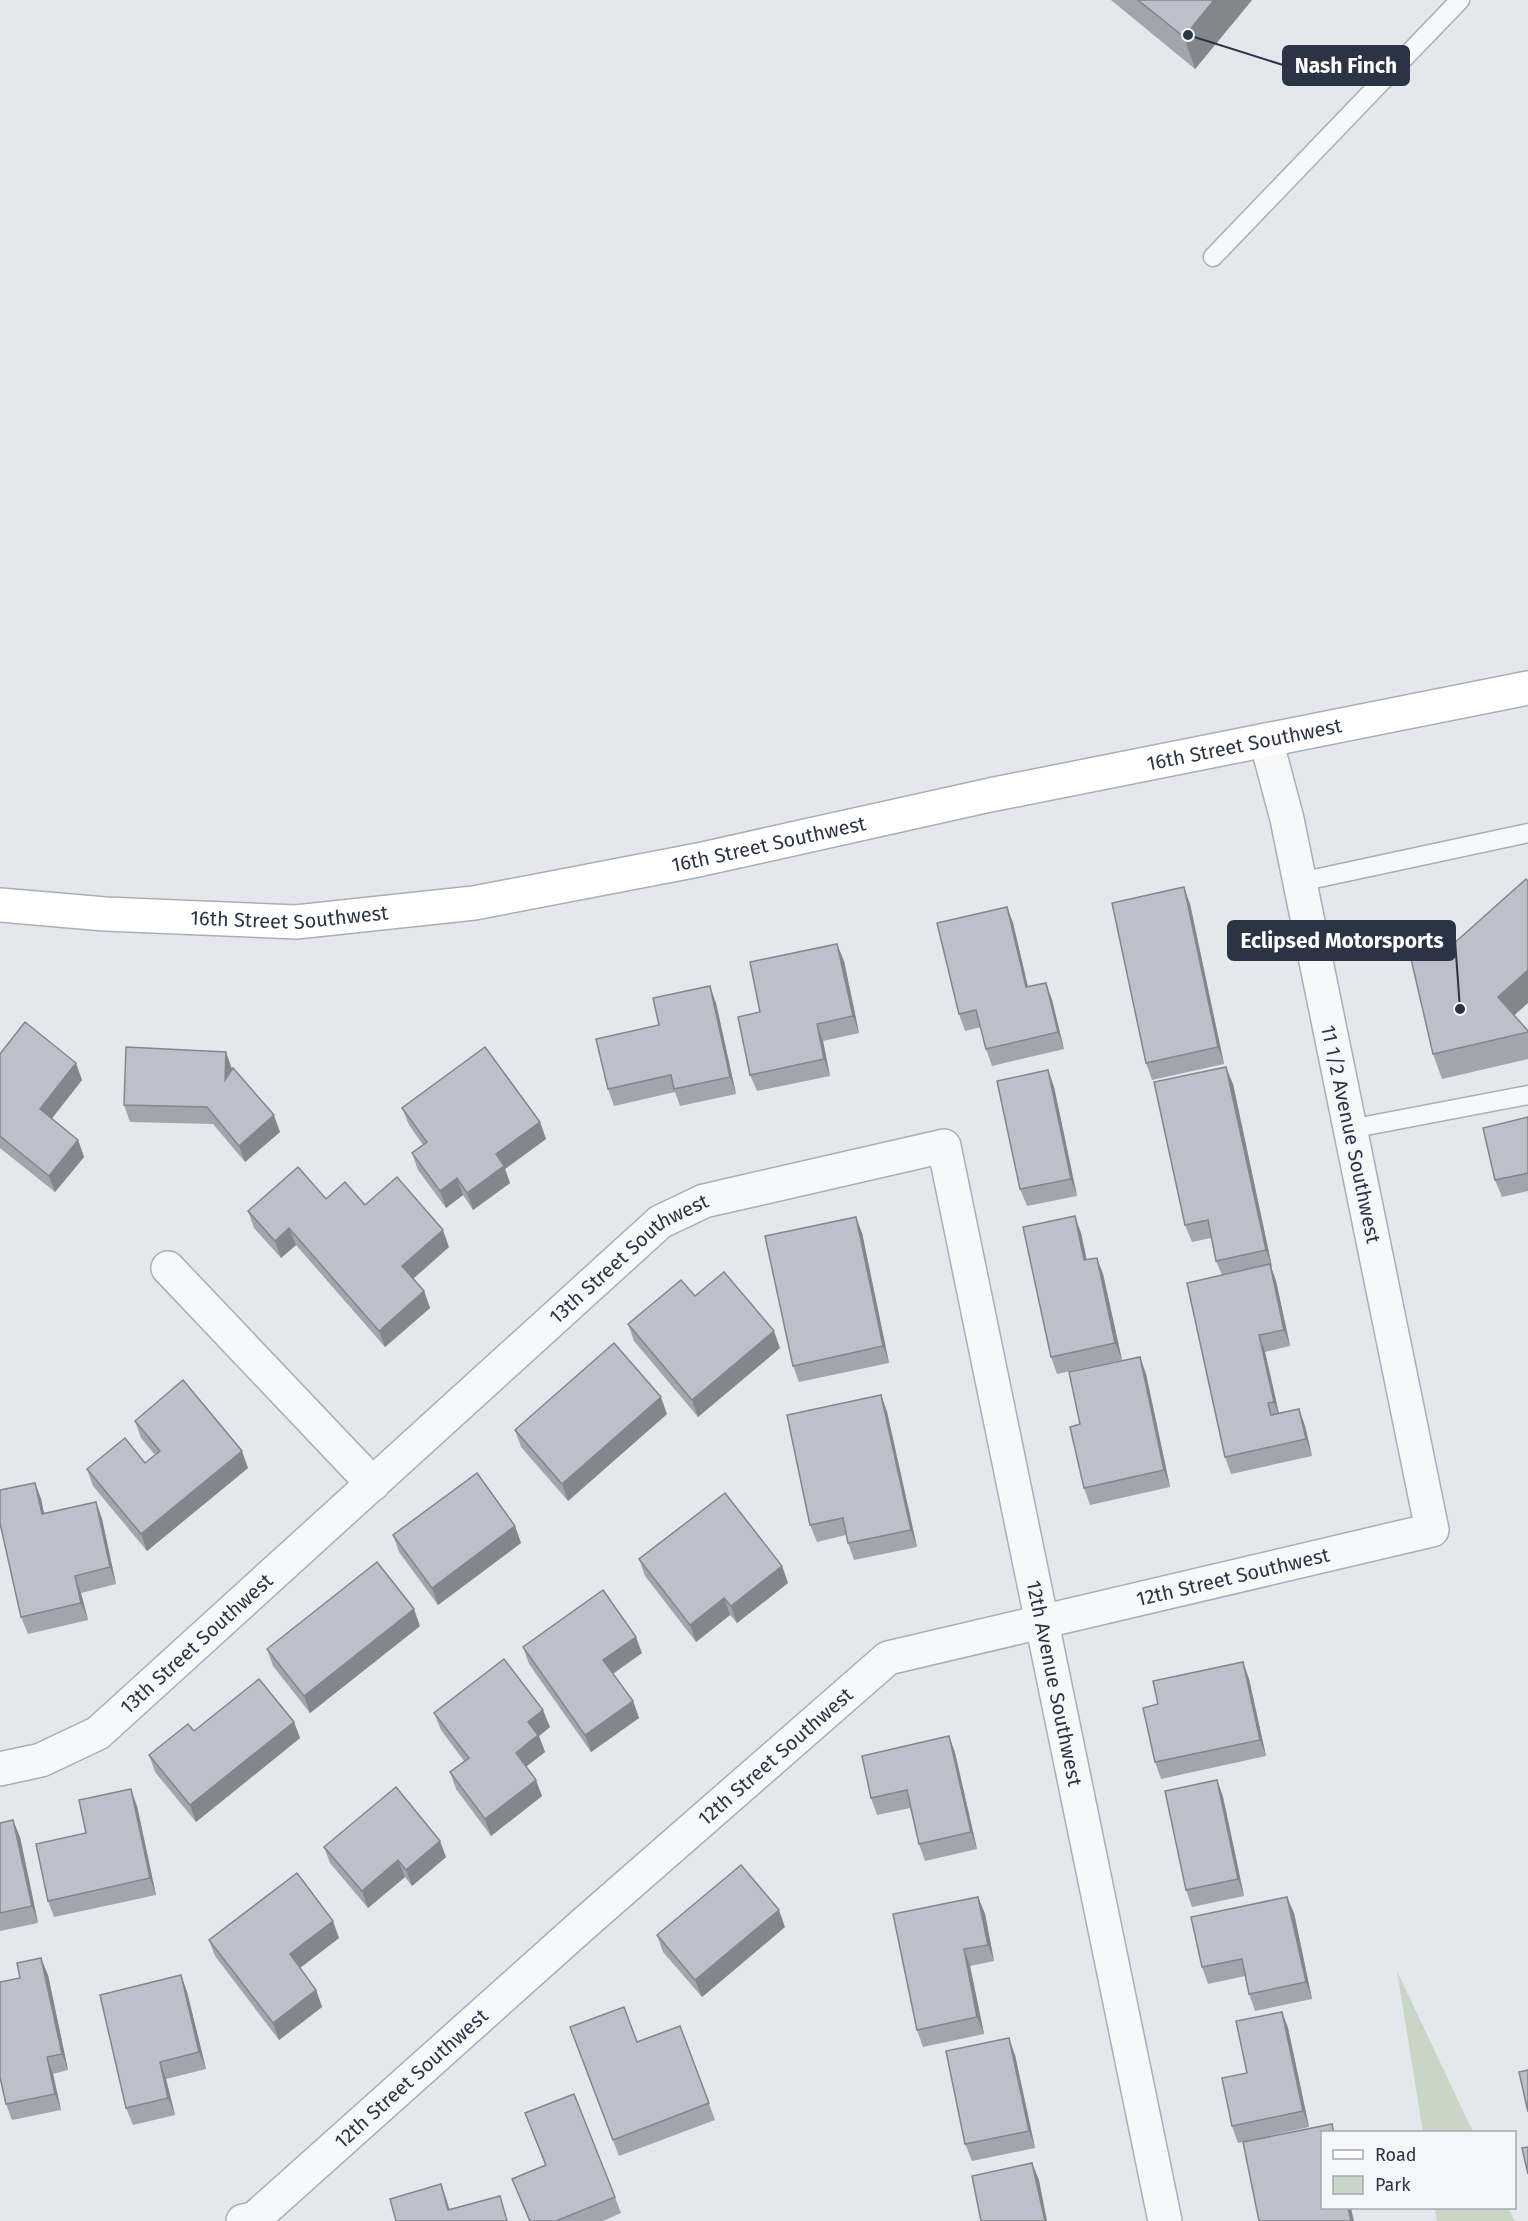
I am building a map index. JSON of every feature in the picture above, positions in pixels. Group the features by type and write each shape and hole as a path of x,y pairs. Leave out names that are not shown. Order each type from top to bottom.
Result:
{"main road":[{"name":"16th Street Southwest","path":"0,905 105,914 296,922 474,903 698,860 990,795 1528,688"}],"street":[{"name":"11 1/2 Avenue Southwest","path":"1266,740 1287,819 1432,1530"},
{"name":"13th Street Southwest","path":"0,1769 41,1760 98,1733 660,1222 704,1201 944,1146"},
{"name":"12th Avenue Southwest","path":"944,1146 1165,2221"},
{"path":"168,1268 373,1484"},
{"name":"12th Street Southwest","path":"243,2221 254,2219 587,1921 888,1658 1432,1530"}],"lane":[{"path":"1213,257 1461,0"},
{"path":"1300,882 1528,833"},
{"path":"1350,1129 1528,1095"}],"green space":[{"path":"1397,1971 1473,2131 1423,2131"},
{"path":"1435,2209 1509,2209 1515,2221 1437,2221"}],"building":[{"path":"1138,0 1214,0 1184,37"},
{"path":"1526,879 1528,881 1528,970 1498,997 1528,1032 1433,1054 1406,937 1437,930 1451,946"},
{"path":"1184,887 1218,1047 1146,1063 1112,903"},
{"path":"1007,907 1026,987 1046,983 1058,1032 986,1049 976,1010 959,1014 937,923"},
{"path":"837,944 853,1016 817,1024 824,1059 750,1075 738,1017 760,1012 750,962"},
{"path":"710,986 730,1077 674,1089 671,1075 608,1089 596,1039 659,1025 653,998"},
{"path":"25,1022 76,1063 40,1109 78,1140 49,1176 0,1136 0,1054"},
{"path":"126,1047 226,1052 225,1080 233,1068 274,1115 239,1146 207,1107 124,1105"},
{"path":"485,1047 540,1122 496,1154 504,1166 467,1193 457,1178 440,1191 412,1153 427,1142 402,1108"},
{"path":"1226,1067 1266,1250 1216,1261 1208,1220 1185,1225 1154,1082"},
{"path":"1048,1070 1071,1179 1020,1189 997,1081"},
{"path":"1528,1117 1528,1173 1495,1180 1483,1128"},
{"path":"298,1167 326,1199 345,1182 365,1205 397,1177 443,1230 402,1266 424,1291 379,1331 289,1228 275,1241 248,1211"},
{"path":"1075,1216 1084,1260 1097,1258 1115,1343 1051,1357 1023,1227"},
{"path":"856,1217 883,1346 793,1366 765,1236"},
{"path":"1270,1264 1284,1330 1259,1335 1274,1402 1268,1403 1271,1415 1299,1409 1306,1439 1225,1457 1187,1283"},
{"path":"724,1272 774,1331 692,1400 628,1324 681,1280 695,1296"},
{"path":"614,1343 661,1397 562,1484 515,1430"},
{"path":"1140,1357 1164,1470 1084,1488 1070,1427 1080,1424 1069,1372"},
{"path":"183,1380 242,1451 141,1534 87,1469 125,1438 145,1463 160,1451 135,1421"},
{"path":"881,1395 911,1530 848,1543 843,1518 810,1525 787,1415"},
{"path":"477,1473 515,1526 432,1588 393,1535"},
{"path":"35,1483 42,1514 96,1502 110,1567 75,1576 81,1603 21,1617 0,1523 0,1490"},
{"path":"725,1493 782,1566 731,1606 724,1598 690,1625 639,1559"},
{"path":"377,1562 414,1609 304,1696 267,1649"},
{"path":"603,1590 636,1637 603,1660 633,1701 585,1735 523,1647"},
{"path":"504,1659 543,1710 528,1722 538,1735 516,1753 536,1780 485,1819 450,1772 469,1758 434,1713"},
{"path":"1243,1662 1260,1740 1155,1762 1143,1708 1158,1704 1153,1681"},
{"path":"259,1679 294,1722 190,1805 149,1755 188,1724 194,1731"},
{"path":"949,1736 971,1832 919,1844 907,1790 871,1798 862,1756"},
{"path":"1217,1780 1238,1879 1186,1890 1165,1791"},
{"path":"396,1787 440,1841 406,1870 398,1860 362,1891 324,1847"},
{"path":"131,1789 150,1878 48,1901 36,1844 86,1833 79,1800"},
{"path":"13,1820 32,1906 0,1913 0,1823"},
{"path":"741,1865 779,1910 695,1980 657,1935"},
{"path":"297,1873 333,1921 290,1954 316,1990 273,2023 209,1940"},
{"path":"978,1897 988,1945 964,1949 977,2017 917,2030 893,1914"},
{"path":"1287,1897 1306,1982 1249,1994 1242,1959 1202,1967 1191,1917"},
{"path":"41,1958 62,2054 47,2057 55,2094 6,2104 0,2077 0,1982 20,1978 17,1963"},
{"path":"181,1975 199,2052 160,2062 168,2098 126,2108 100,1995"},
{"path":"624,2007 637,2042 680,2026 709,2103 613,2140 570,2027"},
{"path":"1282,2012 1303,2111 1232,2126 1222,2078 1247,2073 1236,2021"},
{"path":"1009,2038 1029,2131 965,2144 946,2051"},
{"path":"1528,2070 1528,2112 1519,2072"},
{"path":"574,2094 615,2197 556,2221 530,2221 512,2179 546,2165 525,2113"},
{"path":"1332,2124 1334,2131 1321,2131 1321,2209 1348,2209 1351,2221 1259,2221 1243,2142"},
{"path":"1528,2147 1528,2174 1522,2148"},
{"path":"1032,2163 1045,2221 981,2221 972,2176"},
{"path":"441,2184 448,2210 500,2196 507,2221 396,2221 390,2199"}],"place":[{"name":"Nash Finch","path":"1188,35"},
{"name":"Eclipsed Motorsports","path":"1460,1009"}]}
